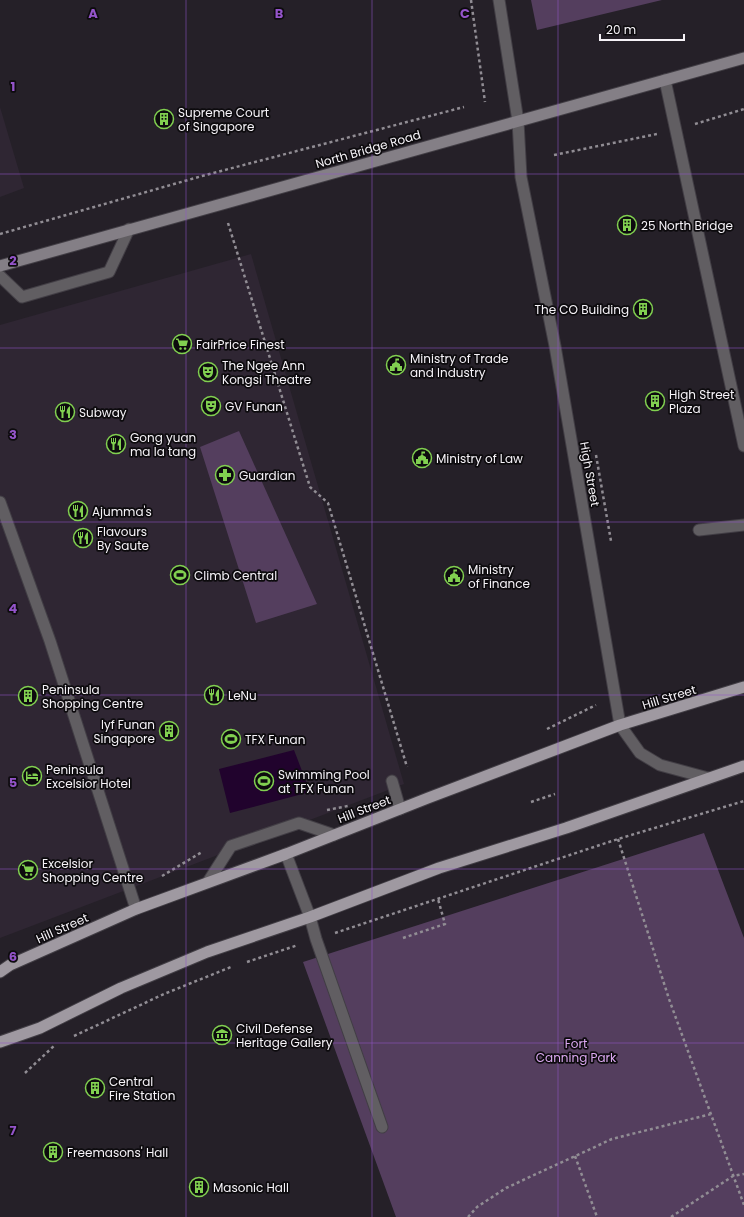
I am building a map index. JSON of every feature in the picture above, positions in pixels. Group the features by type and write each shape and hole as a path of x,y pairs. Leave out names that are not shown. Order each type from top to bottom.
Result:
{"main road":[{"name":"North Bridge Road","path":"0,266 744,58"},
{"name":"Hill Street","path":"0,972 10,965 136,909 286,854 620,725 744,688"},
{"path":"0,1042 40,1028 121,988 207,952 310,917 439,868 566,828 744,766"}],"street":[{"name":"High Street","path":"499,0 518,121 521,177 557,357 620,725 640,753 660,765 708,778"},
{"path":"665,80 744,446"},
{"path":"0,276 22,297 109,272 129,230"},
{"path":"0,502 50,641 136,909"},
{"path":"699,530 744,526"},
{"path":"392,781 400,809"},
{"path":"208,882 232,846 299,823 334,835"},
{"path":"286,854 310,917 316,939 382,1127"}],"path":[{"path":"471,0 485,102"},
{"path":"0,234 202,176 464,107"},
{"path":"554,155 676,131 744,109"},
{"path":"222,204 310,487 328,503 408,768"},
{"path":"530,802 555,794"},
{"path":"246,962 618,839 744,801"},
{"path":"618,839 669,999 744,1205"},
{"path":"403,938 445,924 438,899"},
{"path":"70,1038 164,994 232,967"},
{"path":"26,1073 56,1044"},
{"path":"468,1217 477,1207 506,1188 612,1139 711,1114"},
{"path":"575,1156 597,1217"},
{"path":"671,1217 734,1176 744,1174"}],"shaded area":[{"path":"0,107 24,188 0,197"},
{"path":"251,254 404,784 0,938 0,325"},
{"name":"Swimming Pool at TFX Funan","path":"294,750 310,792 230,813 219,769"}],"green space":[{"path":"531,0 662,0 537,30"},
{"path":"239,431 317,604 256,623 200,447"},
{"name":"Fort Canning Park","path":"704,833 744,938 744,1217 396,1217 303,962"}],"place":[{"name":"Supreme Court of Singapore","path":"164,119"},
{"name":"25 North Bridge","path":"627,225"},
{"name":"The CO Building","path":"643,309"},
{"name":"FairPrice Finest","path":"182,344"},
{"name":"Ministry of Trade and Industry","path":"396,365"},
{"name":"The Ngee Ann Kongsi Theatre","path":"208,372"},
{"name":"High Street Plaza","path":"655,401"},
{"name":"GV Funan","path":"211,406"},
{"name":"Subway","path":"65,412"},
{"name":"Gong yuan ma la tang","path":"116,444"},
{"name":"Ministry of Law","path":"422,458"},
{"name":"Guardian","path":"225,475"},
{"name":"Ajumma's","path":"78,511"},
{"name":"Flavours By Saute","path":"83,538"},
{"name":"Climb Central","path":"180,575"},
{"name":"Ministry of Finance","path":"454,576"},
{"name":"LeNu","path":"214,695"},
{"name":"Peninsula Shopping Centre","path":"28,696"},
{"name":"lyf Funan Singapore","path":"169,731"},
{"name":"TFX Funan","path":"231,739"},
{"name":"Peninsula Excelsior Hotel","path":"32,776"},
{"name":"Swimming Pool at TFX Funan","path":"264,781"},
{"name":"Excelsior Shopping Centre","path":"28,870"},
{"name":"Civil Defense Heritage Gallery","path":"222,1035"},
{"name":"Central Fire Station","path":"95,1088"},
{"name":"Freemasons' Hall","path":"53,1152"},
{"name":"Masonic Hall","path":"199,1187"}]}
